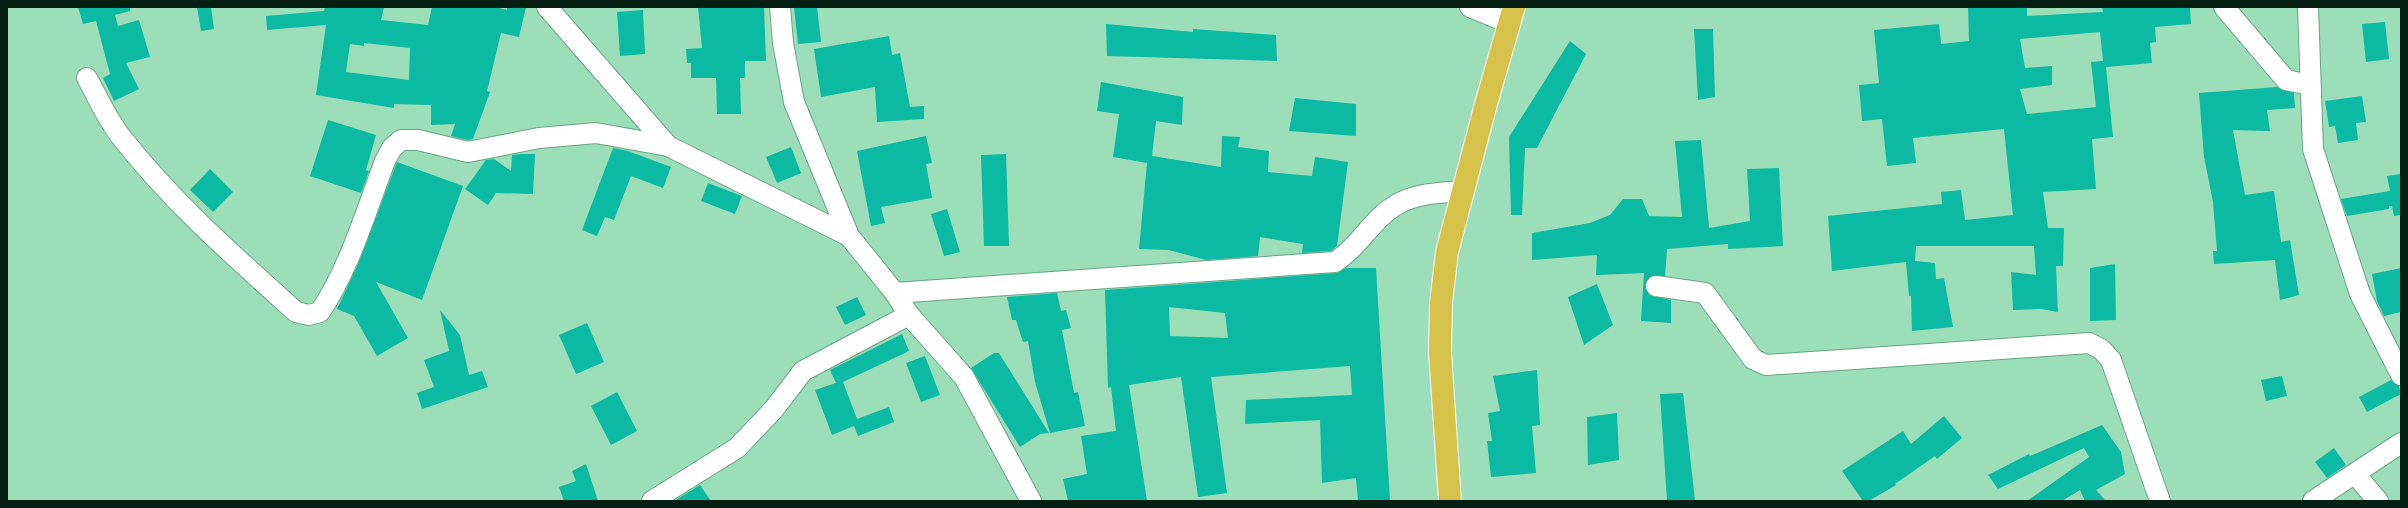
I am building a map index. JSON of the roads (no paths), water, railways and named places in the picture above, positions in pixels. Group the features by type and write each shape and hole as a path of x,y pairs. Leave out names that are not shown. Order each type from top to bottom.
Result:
{"highway":[{"path":"1450,501 1440,352 1441,303 1447,252 1462,191 1512,15"}],"street":[{"path":"547,7 668,146"},
{"path":"780,7 783,43 794,102 849,236 894,293 909,315 964,378 1031,501"},
{"path":"1470,7 1512,15"},
{"path":"2224,7 2286,80 2310,85"},
{"path":"2308,7 2313,149 2360,294 2401,375"},
{"path":"87,78 121,137 160,183 213,238 296,312 309,315 320,312 329,300 354,244 385,161 392,148 401,140 418,140 468,152 539,138 596,133 668,146 849,236"},
{"path":"894,293 1335,262 1350,252 1366,233 1395,205 1428,194 1462,191"},
{"path":"1656,286 1705,293 1753,359 1766,365 2089,343 2101,349 2111,360 2160,501"},
{"path":"652,501 737,448 774,409 803,372 909,315"},
{"path":"2313,501 2401,443"},
{"path":"2355,474 2378,501"}]}
